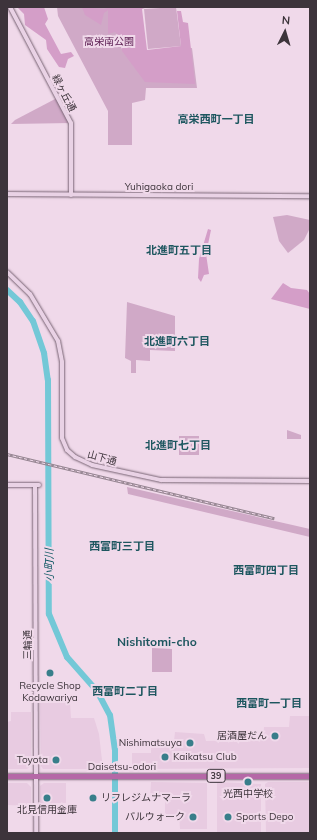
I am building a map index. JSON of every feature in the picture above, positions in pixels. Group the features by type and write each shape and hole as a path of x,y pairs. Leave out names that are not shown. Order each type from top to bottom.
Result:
{"highway":[{"name":"Daisetsu-odori","path":"7,776 310,776"}],"street":[{"name":"緑ヶ丘通","path":"10,7 71,124 72,195"},
{"name":"Yuhigaoka dori","path":"7,194 310,196"},
{"name":"山下通","path":"7,272 30,294 58,341 62,362 62,438 67,450 75,457 92,464 161,480 310,481"},
{"name":"三輪通","path":"7,485 37,485 36,833"}],"shaded area":[{"path":"17,7 44,7 48,19 45,24 61,54 71,52 74,56 68,59 65,68 59,67 47,49 46,40 25,25 24,14"},
{"path":"82,7 104,9 110,7 148,7 142,9 147,50 181,46 177,11 181,11 183,22 188,23 195,84 145,82 122,51 122,39 115,32 108,34 108,10 104,13 101,25 85,15"},
{"path":"208,229 211,230 206,254 209,274 204,275 201,282 198,278 199,259"},
{"path":"283,283 291,288 307,290 310,294 310,309 271,299"},
{"path":"40,703 70,703 71,718 94,718 99,734 103,769 43,769 41,766"},
{"path":"11,712 31,712 31,766 27,769 7,769 7,722 11,721"},
{"path":"290,716 310,716 310,768 132,769 132,753 151,753 151,740 174,741 175,732 204,734 206,741 263,740 264,727 289,727"},
{"path":"151,782 207,783 207,829 180,829 179,814 165,814 165,798 150,798"},
{"path":"217,782 261,784 261,833 217,833"},
{"path":"268,782 310,782 310,833 266,833 265,784"},
{"path":"7,783 27,783 31,787 31,806 7,805"},
{"path":"44,783 66,783 66,803 40,803 40,786"}],"green space":[{"name":"高栄南公園","path":"57,7 135,7 146,52 192,48 197,88 146,88 145,100 132,103 132,145 108,145 108,111 58,16"},
{"path":"176,7 181,46 148,49 144,9"},
{"path":"57,98 71,123 11,124 15,120"},
{"path":"287,215 310,220 310,228 304,240 288,253 279,241 273,217"},
{"path":"127,302 175,316 175,351 150,350 150,361 136,360 136,373 131,373 131,361 125,358"},
{"path":"287,430 301,435 301,439 287,439"},
{"path":"179,436 199,436 199,455 179,455"},
{"path":"127,487 310,529 310,537 128,494"},
{"path":"152,648 172,649 172,672 152,672"}],"waterway":[{"name":"小町川","path":"7,290 20,302 33,321 44,353 48,380 49,614 67,657 97,691 110,715 115,750 115,833"}],"railway":[{"path":"7,454 274,518"}],"place":[{"name":"Recycle Shop Kodawariya","path":"50,673"},
{"name":"居酒屋だん","path":"275,736"},
{"name":"Nishimatsuya","path":"190,743"},
{"name":"Kaikatsu Club","path":"165,757"},
{"name":"Toyota","path":"56,760"},
{"name":"光西中学校","path":"248,782"},
{"name":"北見信用金庫","path":"47,798"},
{"name":"リフレジムナマーラ","path":"93,798"},
{"name":"パルウォーク","path":"193,817"},
{"name":"Sports Depo","path":"228,817"}],"district":[{"name":"高栄西町一丁目","path":"216,119"},
{"name":"北進町五丁目","path":"179,250"},
{"name":"北進町六丁目","path":"177,341"},
{"name":"北進町七丁目","path":"178,445"},
{"name":"西富町三丁目","path":"122,546"},
{"name":"西富町四丁目","path":"266,570"},
{"name":"Nishitomi-cho","path":"157,642"},
{"name":"西富町二丁目","path":"125,691"},
{"name":"西富町一丁目","path":"269,703"}]}
